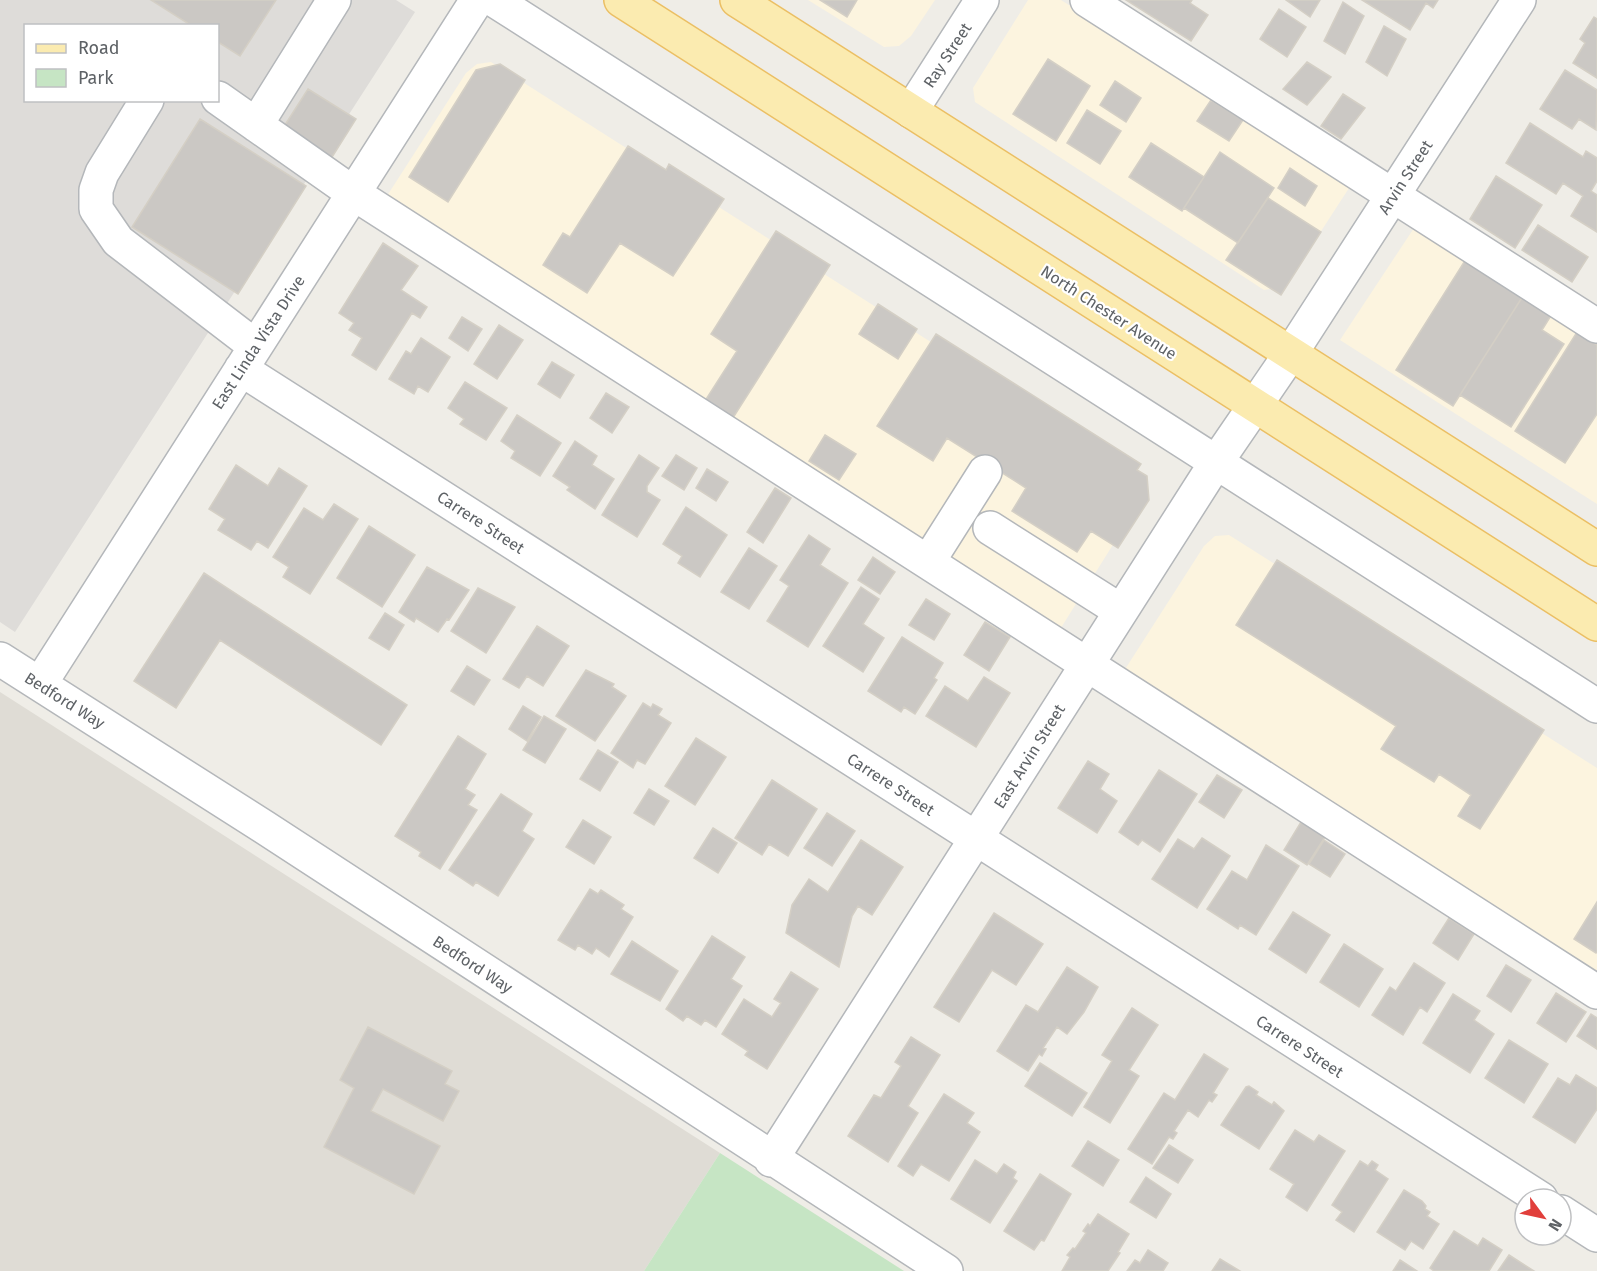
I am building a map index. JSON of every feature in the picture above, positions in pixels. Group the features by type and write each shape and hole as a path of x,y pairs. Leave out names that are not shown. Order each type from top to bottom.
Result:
{"main road":[{"name":"North Chester Avenue","path":"621,0 1597,624"},
{"path":"737,0 1597,549"}],"street":[{"path":"256,126 334,0"},
{"name":"East Linda Vista Drive","path":"40,684 477,0"},
{"path":"494,0 1215,464 1597,706"},
{"name":"Ray Street","path":"911,111 982,0"},
{"path":"1087,0 1597,326"},
{"name":"Arvin Street","path":"1291,353 1520,0"},
{"path":"219,99 353,193 1597,992"},
{"name":"Carrere Street","path":"146,102 102,173 96,190 96,209 118,242 248,357 976,839 1521,1187"},
{"name":"East Arvin Street","path":"771,1160 1215,464 1291,353"},
{"path":"928,562 986,472"},
{"path":"990,528 1121,611"},
{"name":"Bedford Way","path":"0,659 771,1160 946,1271"},
{"path":"1573,1220 1597,1235"}],"shaded area":[{"path":"0,0 396,0 415,12 15,632 0,622"},
{"path":"808,0 935,0 911,36 899,46 884,47"},
{"path":"1028,0 1061,0 1351,185 1290,279 1278,288 1264,290 975,102 973,88"},
{"path":"491,62 1132,470 1144,495 1059,631 385,199 466,73 477,64"},
{"path":"1414,228 1597,345 1597,504 1340,340"},
{"path":"1229,535 1597,768 1597,978 1122,674 1204,546 1215,536"},
{"path":"0,692 720,1153 644,1271 0,1271"}],"green space":[{"path":"720,1153 904,1271 644,1271"}],"building":[{"path":"151,0 276,0 240,56 219,43 219,24 189,24"},
{"path":"820,0 857,0 847,17"},
{"path":"1126,0 1192,0 1190,3 1208,15 1191,41"},
{"path":"1286,0 1320,0 1310,17"},
{"path":"1362,0 1438,0 1433,8 1426,3 1410,30"},
{"path":"1343,2 1364,16 1345,54 1324,41"},
{"path":"1279,9 1306,27 1287,57 1260,39"},
{"path":"1594,17 1597,19 1597,78 1573,63 1585,43 1580,39"},
{"path":"1384,26 1406,39 1387,76 1366,62"},
{"path":"1048,59 1090,86 1056,141 1013,114"},
{"path":"1307,62 1331,77 1307,105 1283,89"},
{"path":"500,64 525,80 448,202 409,177 476,70"},
{"path":"1565,70 1597,90 1596,130 1579,119 1572,129 1540,109"},
{"path":"1115,81 1141,98 1126,122 1100,105"},
{"path":"308,89 356,119 329,162 281,131"},
{"path":"1343,94 1365,108 1341,139 1321,126"},
{"path":"1211,100 1243,120 1229,141 1197,121"},
{"path":"1087,110 1121,131 1100,164 1067,143"},
{"path":"200,119 306,186 238,294 132,227"},
{"path":"1530,123 1583,157 1586,151 1597,158 1597,181 1591,191 1597,195 1597,232 1571,216 1583,196 1563,183 1556,194 1506,163"},
{"path":"1151,143 1204,177 1182,211 1129,177"},
{"path":"628,146 666,170 669,164 724,199 673,276 620,243 587,293 543,265 563,233 570,237"},
{"path":"1220,152 1274,188 1238,243 1184,208"},
{"path":"1290,168 1317,186 1305,206 1278,188"},
{"path":"1496,176 1542,205 1515,248 1470,219"},
{"path":"1268,198 1321,232 1281,295 1226,260"},
{"path":"1538,225 1588,257 1572,282 1522,250"},
{"path":"776,231 830,265 731,421 703,404 737,351 711,334"},
{"path":"383,243 418,266 401,290 427,307 420,318 412,313 376,370 352,355 362,338 349,330 354,323 339,313"},
{"path":"1466,259 1523,296 1453,406 1396,370"},
{"path":"1523,296 1552,314 1542,330 1564,344 1511,427 1460,395"},
{"path":"878,304 917,329 898,359 859,334"},
{"path":"462,317 482,329 468,351 449,338"},
{"path":"499,325 523,340 497,379 474,364"},
{"path":"1577,332 1597,345 1597,414 1565,463 1515,431"},
{"path":"936,334 1141,464 1137,470 1147,476 1149,500 1118,548 1091,531 1077,552 1012,511 1026,488 947,438 933,461 877,426"},
{"path":"421,338 450,357 428,392 418,386 414,394 389,379 406,351 411,354"},
{"path":"552,362 574,375 560,398 538,384"},
{"path":"465,382 507,408 486,440 460,424 464,419 448,408"},
{"path":"606,393 629,407 612,433 590,418"},
{"path":"517,415 561,443 540,476 511,458 515,451 501,441"},
{"path":"825,435 856,454 839,480 809,461"},
{"path":"575,441 597,456 592,465 614,479 595,509 567,490 570,487 553,476"},
{"path":"639,455 659,468 647,486 647,492 660,500 637,537 602,515"},
{"path":"676,455 697,468 684,490 662,476"},
{"path":"236,465 268,486 279,468 307,486 268,548 257,541 251,550 218,530 225,519 209,509"},
{"path":"707,469 728,482 716,501 696,488"},
{"path":"775,488 791,498 763,543 747,532"},
{"path":"334,504 358,519 310,594 283,577 289,567 273,557 304,508 323,520"},
{"path":"686,507 727,535 700,577 678,563 682,556 663,544"},
{"path":"369,526 415,555 382,607 337,578"},
{"path":"809,535 830,549 820,565 848,583 808,647 767,621 789,586 780,580"},
{"path":"749,548 777,566 749,609 721,592"},
{"path":"873,557 895,572 880,594 858,580"},
{"path":"1277,560 1544,730 1480,829 1458,816 1471,795 1439,774 1434,782 1381,749 1396,726 1236,625"},
{"path":"427,567 469,590 438,632 416,618 414,622 399,612"},
{"path":"204,573 407,705 381,745 220,640 176,708 134,681"},
{"path":"861,587 879,599 863,624 884,638 863,672 823,646"},
{"path":"478,588 515,607 486,653 451,631"},
{"path":"926,599 950,614 934,640 909,625"},
{"path":"385,613 404,625 389,650 369,638"},
{"path":"985,622 1010,637 989,671 964,655"},
{"path":"537,626 569,646 543,686 527,676 519,688 503,679"},
{"path":"902,637 943,663 934,678 937,680 915,714 904,707 901,712 868,691"},
{"path":"467,666 490,680 474,705 451,691"},
{"path":"586,670 614,684 612,687 626,696 595,741 556,716"},
{"path":"984,677 1010,693 976,747 926,716 945,686 968,701"},
{"path":"643,703 651,708 653,704 662,709 658,715 671,723 645,764 637,760 633,768 611,753"},
{"path":"523,706 541,717 527,741 509,729"},
{"path":"544,716 566,729 545,763 523,750"},
{"path":"458,736 486,754 465,789 475,795 468,805 477,810 440,869 419,856 421,852 395,836"},
{"path":"696,738 726,757 695,805 665,786"},
{"path":"598,750 618,762 600,791 580,779"},
{"path":"1088,761 1109,774 1100,789 1117,801 1097,833 1058,808"},
{"path":"1159,770 1197,794 1160,852 1142,840 1138,845 1119,832"},
{"path":"1217,775 1242,790 1224,818 1199,802"},
{"path":"772,780 817,809 788,856 769,844 762,855 735,838"},
{"path":"649,789 669,801 654,825 634,813"},
{"path":"501,794 532,814 522,831 534,839 498,896 476,882 473,886 449,870"},
{"path":"827,813 855,831 832,866 804,848"},
{"path":"583,820 611,837 594,864 566,847"},
{"path":"1301,822 1325,837 1307,865 1284,850"},
{"path":"713,828 737,843 718,873 694,858"},
{"path":"1202,838 1230,856 1197,908 1152,879 1178,839 1194,849"},
{"path":"861,840 903,867 872,915 858,906 852,916 839,967 786,933 792,905 809,879 828,892"},
{"path":"1324,840 1345,854 1330,877 1309,864"},
{"path":"1266,845 1299,866 1256,935 1240,925 1238,929 1207,909 1232,871 1247,880"},
{"path":"590,889 598,894 601,890 624,905 621,909 633,917 609,957 596,948 592,954 578,945 575,950 558,940"},
{"path":"1597,902 1597,952 1596,953 1574,939"},
{"path":"1293,912 1330,935 1306,973 1269,949"},
{"path":"994,913 1043,944 1016,985 992,970 959,1022 934,1007"},
{"path":"1449,918 1474,934 1458,960 1433,943"},
{"path":"712,936 745,957 731,979 742,986 716,1027 705,1020 701,1025 687,1016 683,1021 666,1009"},
{"path":"632,941 678,971 660,1001 611,974"},
{"path":"1344,944 1383,969 1359,1007 1320,982"},
{"path":"1414,963 1445,983 1427,1012 1420,1007 1403,1035 1372,1015 1390,987 1396,991"},
{"path":"1506,965 1531,980 1511,1012 1487,996"},
{"path":"1067,967 1098,987 1084,1012 1067,1034 1057,1027 1043,1048 1046,1049 1042,1056 1039,1054 1028,1071 997,1051 1026,1005 1038,1012"},
{"path":"791,972 818,989 767,1069 745,1055 748,1051 722,1034 744,999 772,1017 781,1003 774,999"},
{"path":"1556,993 1586,1012 1566,1042 1537,1023"},
{"path":"1453,994 1480,1011 1474,1020 1494,1034 1470,1073 1423,1043"},
{"path":"1132,1008 1158,1025 1129,1070 1139,1076 1110,1123 1084,1107 1112,1061 1102,1055"},
{"path":"1591,1014 1597,1018 1597,1049 1577,1036"},
{"path":"368,1027 452,1071 445,1084 459,1091 443,1121 383,1089 371,1111 440,1146 414,1194 324,1147 354,1088 340,1080"},
{"path":"911,1037 940,1055 908,1106 918,1113 888,1162 848,1136 874,1095 881,1098 901,1066 895,1062"},
{"path":"1509,1040 1548,1064 1524,1103 1485,1078"},
{"path":"1204,1054 1228,1069 1213,1093 1217,1095 1212,1102 1209,1100 1198,1117 1188,1110 1174,1131 1177,1133 1173,1139 1169,1137 1152,1164 1128,1149 1164,1093 1175,1100"},
{"path":"1040,1063 1087,1093 1072,1116 1025,1086"},
{"path":"1576,1075 1597,1088 1597,1109 1575,1143 1533,1117 1558,1078 1570,1085"},
{"path":"1249,1086 1258,1092 1256,1095 1272,1105 1274,1102 1284,1111 1259,1149 1221,1125 1246,1087"},
{"path":"944,1094 974,1113 967,1123 980,1132 949,1181 921,1164 913,1176 898,1166"},
{"path":"1295,1130 1314,1142 1319,1135 1345,1151 1307,1211 1286,1197 1294,1184 1270,1169"},
{"path":"1088,1141 1119,1160 1103,1186 1072,1166"},
{"path":"1169,1145 1193,1160 1178,1183 1153,1168"},
{"path":"975,1160 997,1174 1004,1164 1016,1172 1013,1178 1017,1181 990,1223 951,1199"},
{"path":"1360,1161 1368,1166 1372,1161 1378,1165 1375,1170 1388,1179 1354,1232 1336,1220 1342,1212 1332,1205"},
{"path":"1040,1174 1071,1194 1044,1241 1041,1240 1034,1250 1004,1231"},
{"path":"1146,1177 1171,1194 1156,1218 1130,1202"},
{"path":"1404,1190 1422,1201 1426,1206 1425,1209 1430,1212 1427,1216 1439,1224 1423,1249 1411,1241 1405,1250 1377,1232"},
{"path":"1098,1214 1129,1234 1118,1252 1120,1253 1108,1271 1062,1271 1070,1257 1067,1255 1073,1248 1075,1249 1086,1233 1083,1231 1088,1224 1090,1226"},
{"path":"1454,1231 1478,1246 1483,1238 1502,1250 1489,1271 1434,1271 1430,1268"},
{"path":"1148,1250 1168,1263 1163,1271 1127,1271 1135,1260 1140,1263"},
{"path":"1509,1255 1534,1271 1498,1271"},
{"path":"1220,1259 1240,1271 1212,1271"},
{"path":"1400,1260 1417,1271 1393,1271"}]}
